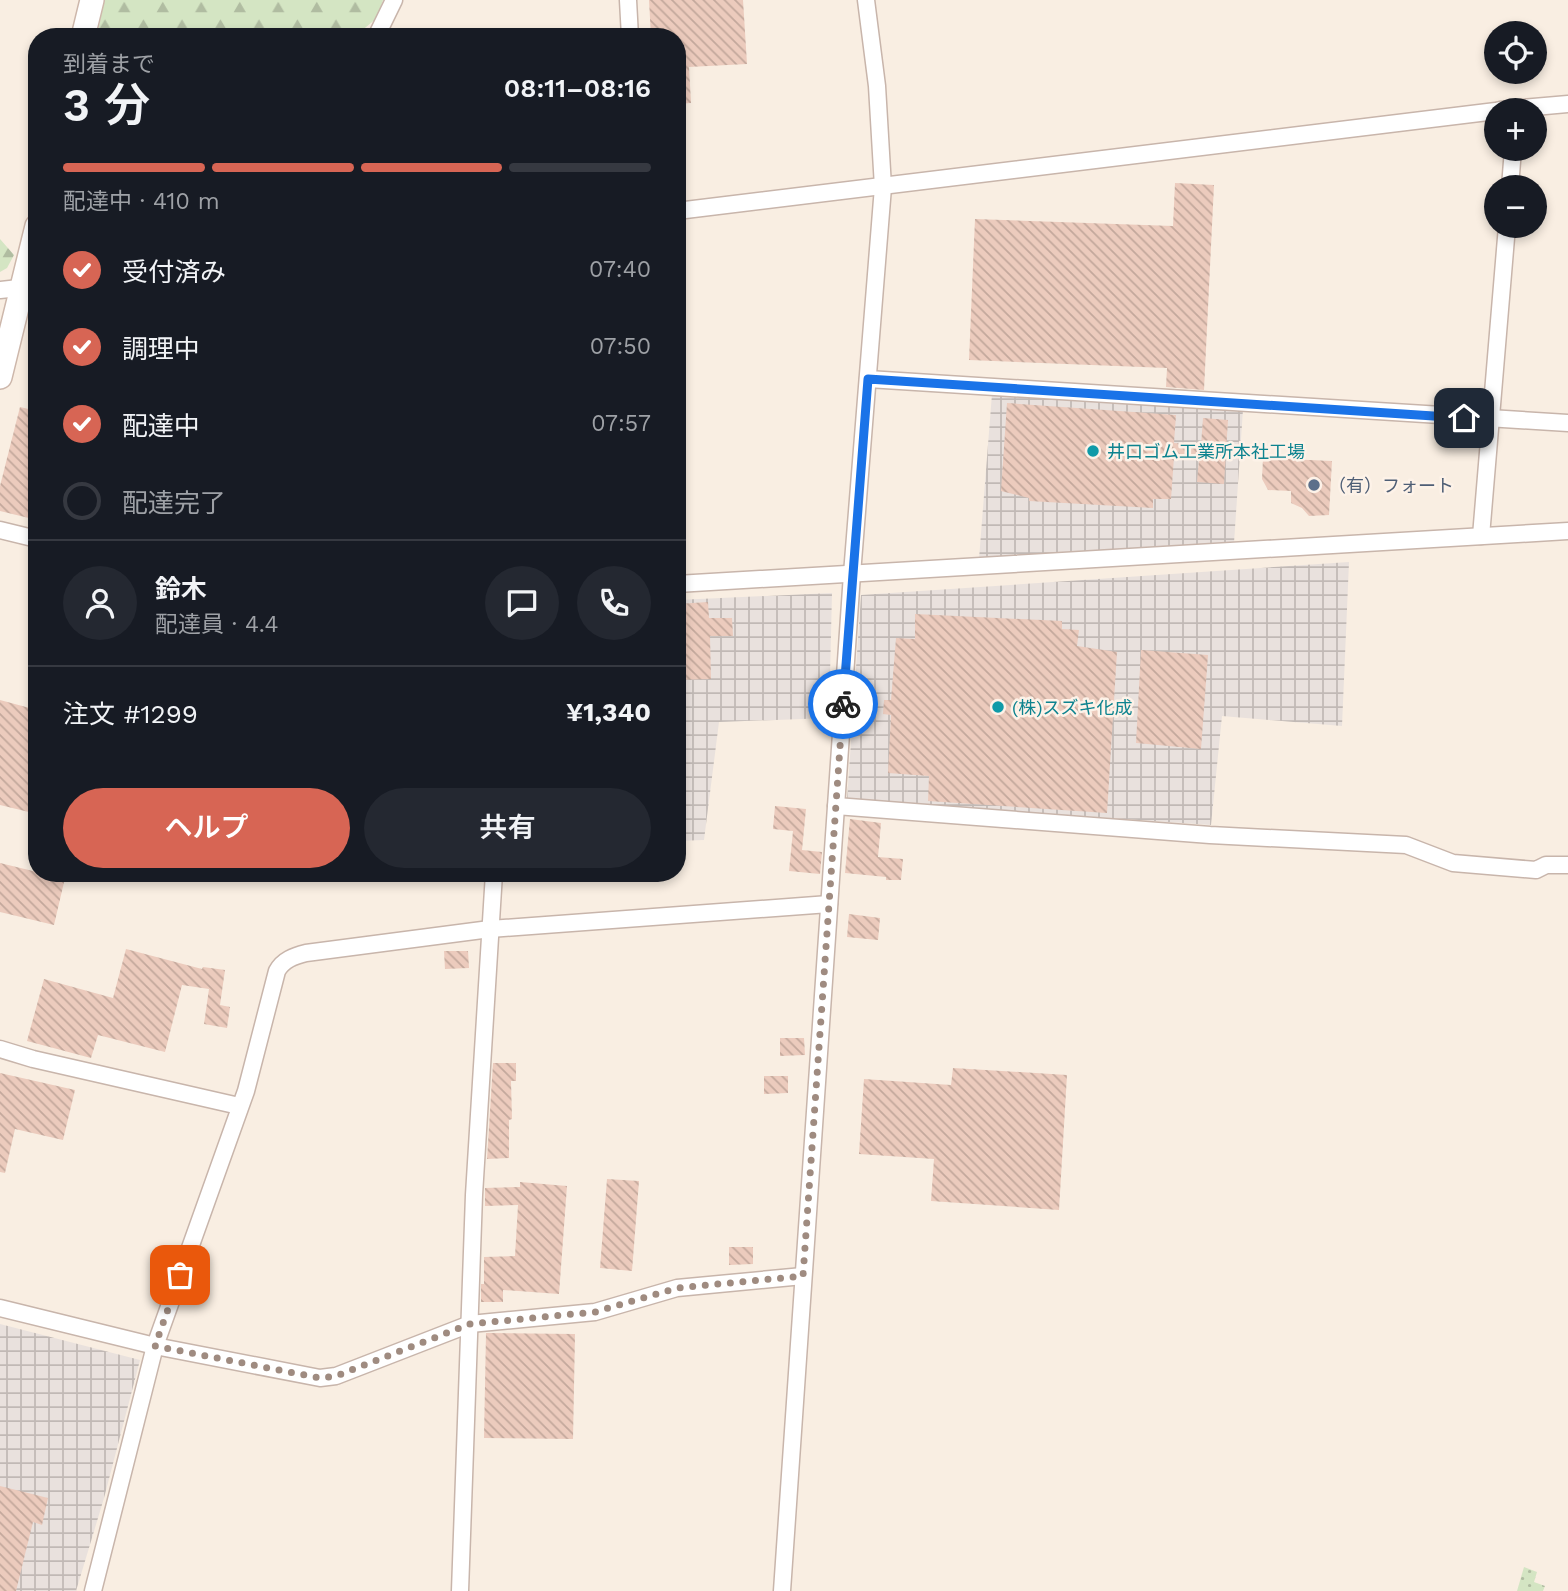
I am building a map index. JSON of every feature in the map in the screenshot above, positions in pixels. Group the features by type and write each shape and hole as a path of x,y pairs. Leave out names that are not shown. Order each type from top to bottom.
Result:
{"street":[{"path":"85,28 92,0"},
{"path":"380,28 394,0"},
{"path":"628,0 630,28"},
{"path":"782,1591 852,574 883,187 877,86 866,0"},
{"path":"1547,106 1568,104"},
{"path":"686,210 1484,113"},
{"path":"1481,536 1506,238"},
{"path":"0,377 28,257"},
{"path":"868,379 1568,424"},
{"path":"0,530 28,537"},
{"path":"686,583 1568,531"},
{"path":"836,806 1210,835 1406,845 1453,863 1536,870 1546,865 1568,865"},
{"path":"460,1591 474,1195 494,882"},
{"path":"93,1591 155,1346 246,1091 277,971 288,959 306,953 490,929 829,904"},
{"path":"0,1049 239,1106"},
{"path":"0,1308 155,1346 320,1378 336,1376 470,1324 595,1312 677,1288 803,1276"}],"shaded area":[{"path":"992,394 1243,409 1234,543 979,559"},
{"path":"1349,562 1342,726 1222,716 1211,825 847,800 861,595"},
{"path":"832,593 829,718 719,722 704,840 686,841 686,600"},
{"path":"0,1324 140,1360 104,1498 76,1591 0,1591"}],"green space":[{"path":"104,0 383,0 377,18 365,28 99,28"},
{"path":"0,239 14,255 7,268 0,272"},
{"path":"1524,1567 1537,1572 1534,1582 1545,1586 1543,1591 1517,1591"}],"building":[{"path":"649,0 743,0 747,64 689,67 691,103 686,103 686,28 651,28"},
{"path":"1175,183 1214,185 1204,390 1166,387 1167,368 969,360 975,219 1173,226"},
{"name":"井口ゴム工業所本社工場","path":"1007,403 1176,415 1174,443 1201,445 1203,418 1228,420 1224,484 1197,482 1199,459 1174,457 1171,499 1153,499 1153,508 1029,501 1029,498 1001,491"},
{"path":"20,407 28,409 28,518 0,511 0,486"},
{"name":"（有）フォート","path":"1263,458 1332,461 1329,515 1309,516 1302,508 1291,503 1291,491 1268,490 1262,479"},
{"path":"708,602 709,618 732,618 733,636 710,636 711,679 686,680 686,603"},
{"name":"(株)スズキ化成","path":"915,614 1062,621 1062,629 1079,630 1077,646 1117,652 1107,813 928,801 929,776 888,773 891,715 883,714 884,700 891,700 896,638 915,639"},
{"path":"1141,650 1208,655 1201,749 1136,743"},
{"path":"0,700 28,708 28,812 0,805"},
{"path":"775,806 806,809 802,850 822,852 820,874 789,871 793,831 773,829"},
{"path":"850,819 881,823 878,857 903,859 901,880 845,873"},
{"path":"0,863 28,870 28,882 64,882 54,925 0,912"},
{"path":"849,914 880,918 878,940 847,937"},
{"path":"126,949 202,969 225,970 220,1005 230,1007 227,1028 204,1024 209,989 182,985 165,1052 98,1035 91,1058 27,1041 44,979 113,998"},
{"path":"444,951 468,951 469,968 445,969"},
{"path":"780,1038 804,1038 805,1055 780,1056"},
{"path":"493,1063 516,1063 516,1081 511,1081 509,1158 487,1159"},
{"path":"953,1068 1067,1075 1059,1210 931,1201 934,1159 859,1154 864,1079 951,1085"},
{"path":"0,1073 75,1090 63,1140 15,1129 5,1173 0,1172"},
{"path":"764,1076 788,1076 788,1093 764,1094"},
{"path":"607,1179 639,1181 632,1271 600,1268"},
{"path":"520,1182 567,1186 559,1294 503,1290 503,1302 481,1302 484,1257 515,1256 518,1205 485,1206 485,1188 520,1187"},
{"path":"729,1247 753,1247 753,1264 729,1265"},
{"path":"486,1333 575,1334 573,1439 484,1438"},
{"path":"0,1486 48,1498 42,1525 33,1522 16,1591 0,1591"}],"way so far":[{"path":"180,1275 155,1346 320,1378 336,1376 470,1324 595,1312 677,1288 803,1276 843,704"}],"place":[{"name":"井口ゴム工業所本社工場","path":"1093,451"},
{"name":"（有）フォート","path":"1314,485"},
{"name":"(株)スズキ化成","path":"998,707"}],"route":[{"path":"843,704 868,379 1464,418"}]}
